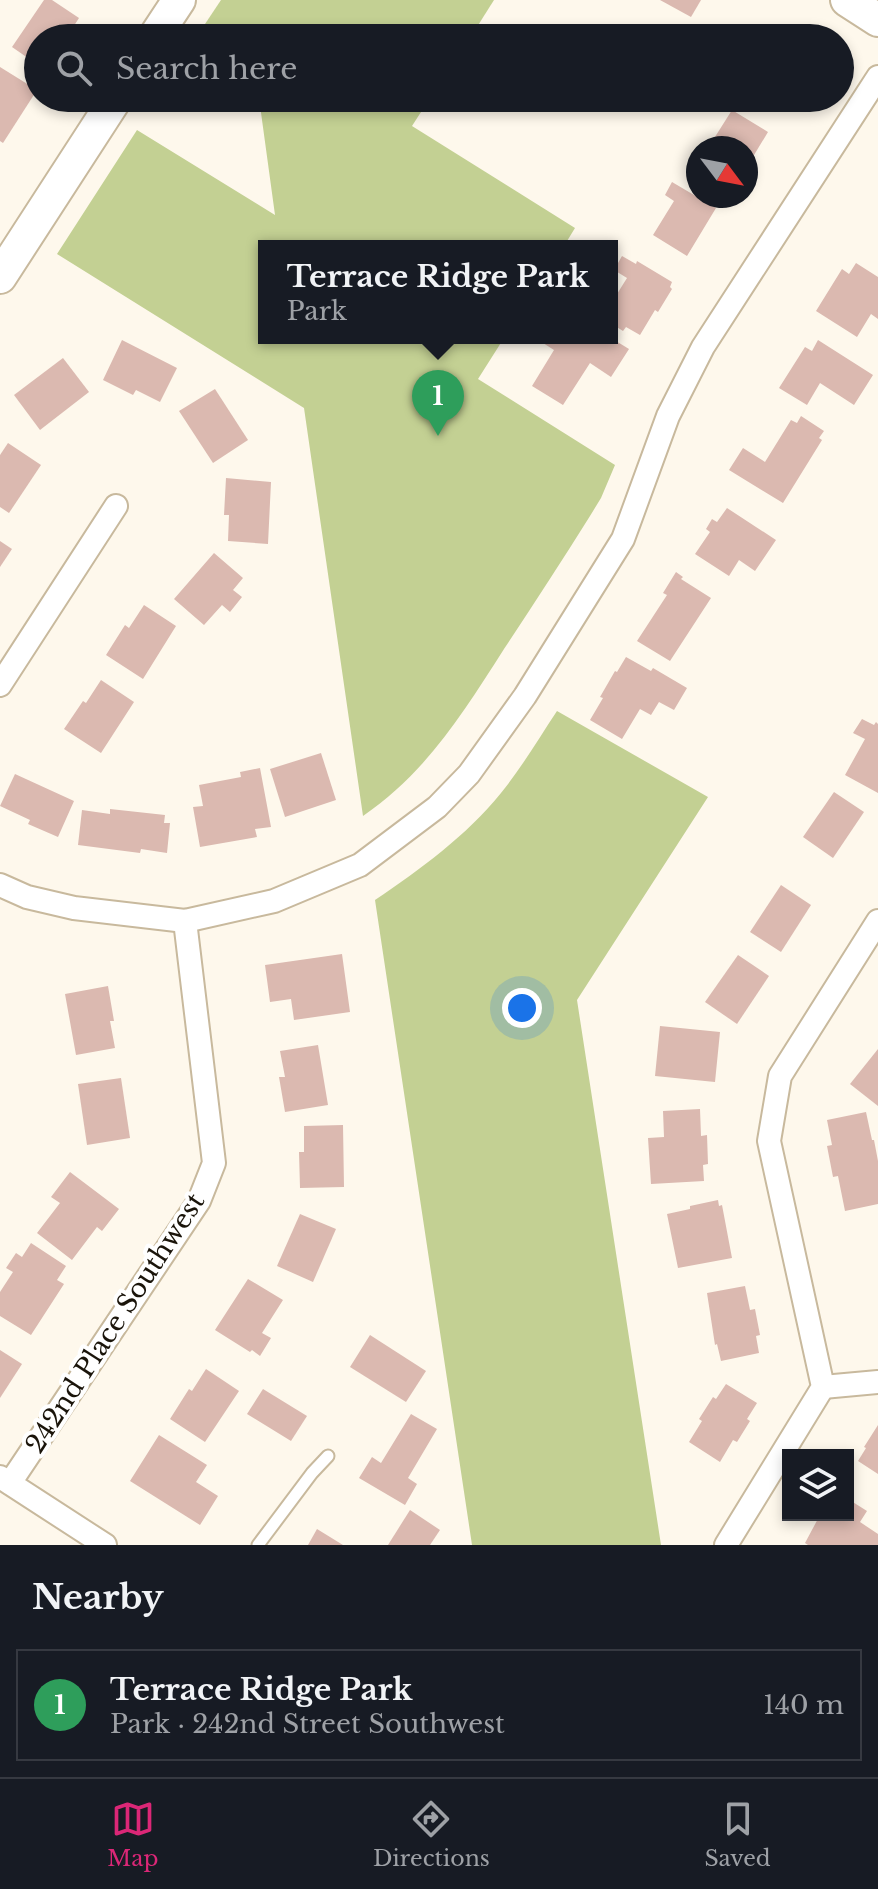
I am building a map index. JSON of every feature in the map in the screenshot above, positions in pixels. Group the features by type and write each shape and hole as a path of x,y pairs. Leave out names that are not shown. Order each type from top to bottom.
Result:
{"main road":[{"path":"163,24 179,0"},
{"path":"847,0 878,20"},
{"path":"0,277 107,112"}],"street":[{"path":"0,885 27,897 74,908 185,921 274,901 360,865 437,807 469,774 525,696 623,539 668,416 703,347 878,77"},
{"path":"0,685 116,506"},
{"name":"242nd Place Southwest","path":"5,1480 199,1201 214,1163 185,921"},
{"path":"726,1545 823,1387 769,1141 780,1076 878,921"},
{"path":"823,1387 878,1382"},
{"path":"5,1480 105,1545"}],"lane":[{"path":"258,1545 328,1456"}],"green space":[{"path":"221,0 494,0 479,24 205,24"},
{"path":"261,112 421,112 412,126 575,228 568,240 258,240 258,344 500,344 478,379 615,465 590,516 458,718 425,761 386,799 363,816 304,408 57,254 137,130 275,215"},
{"path":"557,711 708,797 577,1000 661,1545 472,1545 375,900 473,824 516,773"}],"building":[{"path":"44,0 52,0 79,18 75,24 28,24"},
{"path":"660,0 701,0 691,17"},
{"path":"24,29 24,55 12,47"},
{"path":"0,67 24,82 24,110 3,143 0,141"},
{"path":"731,112 768,132 758,148 758,136 716,136"},
{"path":"672,182 686,190 686,208 716,208 687,256 653,235 674,201 665,195"},
{"path":"622,256 636,264 637,261 672,282 672,289 640,335 626,327 623,331 618,328 618,292 627,278 618,272"},
{"path":"856,263 878,277 878,319 871,314 857,337 816,311 842,269 849,274"},
{"path":"122,340 177,368 160,402 136,390 133,395 103,380"},
{"path":"818,340 873,375 854,405 820,383 807,405 779,388 805,347 812,351"},
{"path":"618,342 629,349 611,377 590,363 563,405 532,386 554,350 545,344"},
{"path":"63,358 89,392 40,430 14,395"},
{"path":"215,389 248,440 213,463 179,411"},
{"path":"801,416 824,431 819,438 822,440 783,503 729,470 743,448 765,462 791,420 797,423"},
{"path":"8,443 41,465 9,513 0,507 0,455"},
{"path":"226,478 271,482 268,544 228,541 229,515 224,515"},
{"path":"727,508 776,540 755,571 739,560 729,576 695,554 710,532 706,529 712,519 717,522"},
{"path":"0,541 12,549 0,567"},
{"path":"214,553 243,578 233,590 242,597 230,612 222,605 204,625 174,599"},
{"path":"676,572 683,577 681,579 711,598 670,661 637,641 667,595 663,593"},
{"path":"144,605 176,626 143,679 106,655 125,625 129,628"},
{"path":"626,657 651,671 653,668 687,688 674,710 659,702 651,715 640,709 622,739 590,720 603,698 600,697"},
{"path":"101,680 134,702 101,753 64,729"},
{"path":"862,719 878,724 878,793 845,775 865,739 853,733"},
{"path":"321,753 336,800 285,817 270,769"},
{"path":"260,768 271,827 255,829 257,837 200,847 193,807 203,806 199,785 241,777 240,772"},
{"path":"15,774 74,801 58,837 28,824 30,820 0,806"},
{"path":"834,792 864,812 833,858 803,837"},
{"path":"110,809 165,815 164,823 170,823 167,853 141,849 140,853 78,845 82,810 110,814"},
{"path":"781,885 811,905 781,952 750,932"},
{"path":"342,954 350,1012 294,1020 291,999 270,1002 265,965"},
{"path":"738,955 769,976 737,1024 705,1002"},
{"path":"108,986 115,1048 76,1055 65,994"},
{"path":"660,1026 720,1032 715,1082 655,1076"},
{"path":"318,1045 328,1105 285,1112 279,1077 285,1077 280,1051"},
{"path":"878,1049 878,1106 850,1084"},
{"path":"121,1078 130,1138 87,1145 78,1084"},
{"path":"700,1109 701,1136 707,1135 708,1164 703,1165 704,1181 651,1184 648,1138 664,1137 663,1111"},
{"path":"866,1112 878,1161 878,1204 845,1211 838,1176 833,1177 827,1146 832,1145 827,1120"},
{"path":"343,1125 344,1187 300,1188 299,1152 304,1152 304,1126"},
{"path":"70,1172 119,1209 102,1231 97,1227 72,1260 37,1233 60,1203 51,1197"},
{"path":"718,1200 719,1206 722,1205 732,1258 678,1268 667,1214"},
{"path":"300,1214 336,1229 313,1282 277,1266"},
{"path":"31,1243 66,1266 57,1280 64,1284 31,1335 0,1316 0,1292 13,1272 6,1268 16,1253 22,1257"},
{"path":"248,1279 283,1300 262,1333 271,1338 260,1356 215,1330"},
{"path":"745,1286 750,1310 755,1309 760,1335 756,1336 759,1353 721,1361 715,1345 707,1293"},
{"path":"370,1335 426,1371 406,1402 350,1367"},
{"path":"0,1350 22,1364 0,1398"},
{"path":"206,1369 239,1391 205,1442 170,1419"},
{"path":"726,1384 757,1403 737,1442 733,1440 720,1462 689,1442 713,1397 716,1399"},
{"path":"263,1389 307,1416 291,1441 247,1414"},
{"path":"411,1414 437,1429 408,1478 417,1484 405,1505 359,1478 372,1457 381,1463"},
{"path":"878,1425 878,1474 858,1461"},
{"path":"159,1435 207,1465 196,1482 218,1496 200,1525 130,1481"},
{"path":"854,1503 867,1511 860,1522 878,1534 878,1545 805,1543 817,1521 854,1521"},
{"path":"410,1510 440,1530 430,1545 388,1545"},
{"path":"317,1529 343,1545 308,1545"}],"place":[{"name":"Terrace Ridge Park","path":"438,436"}]}
